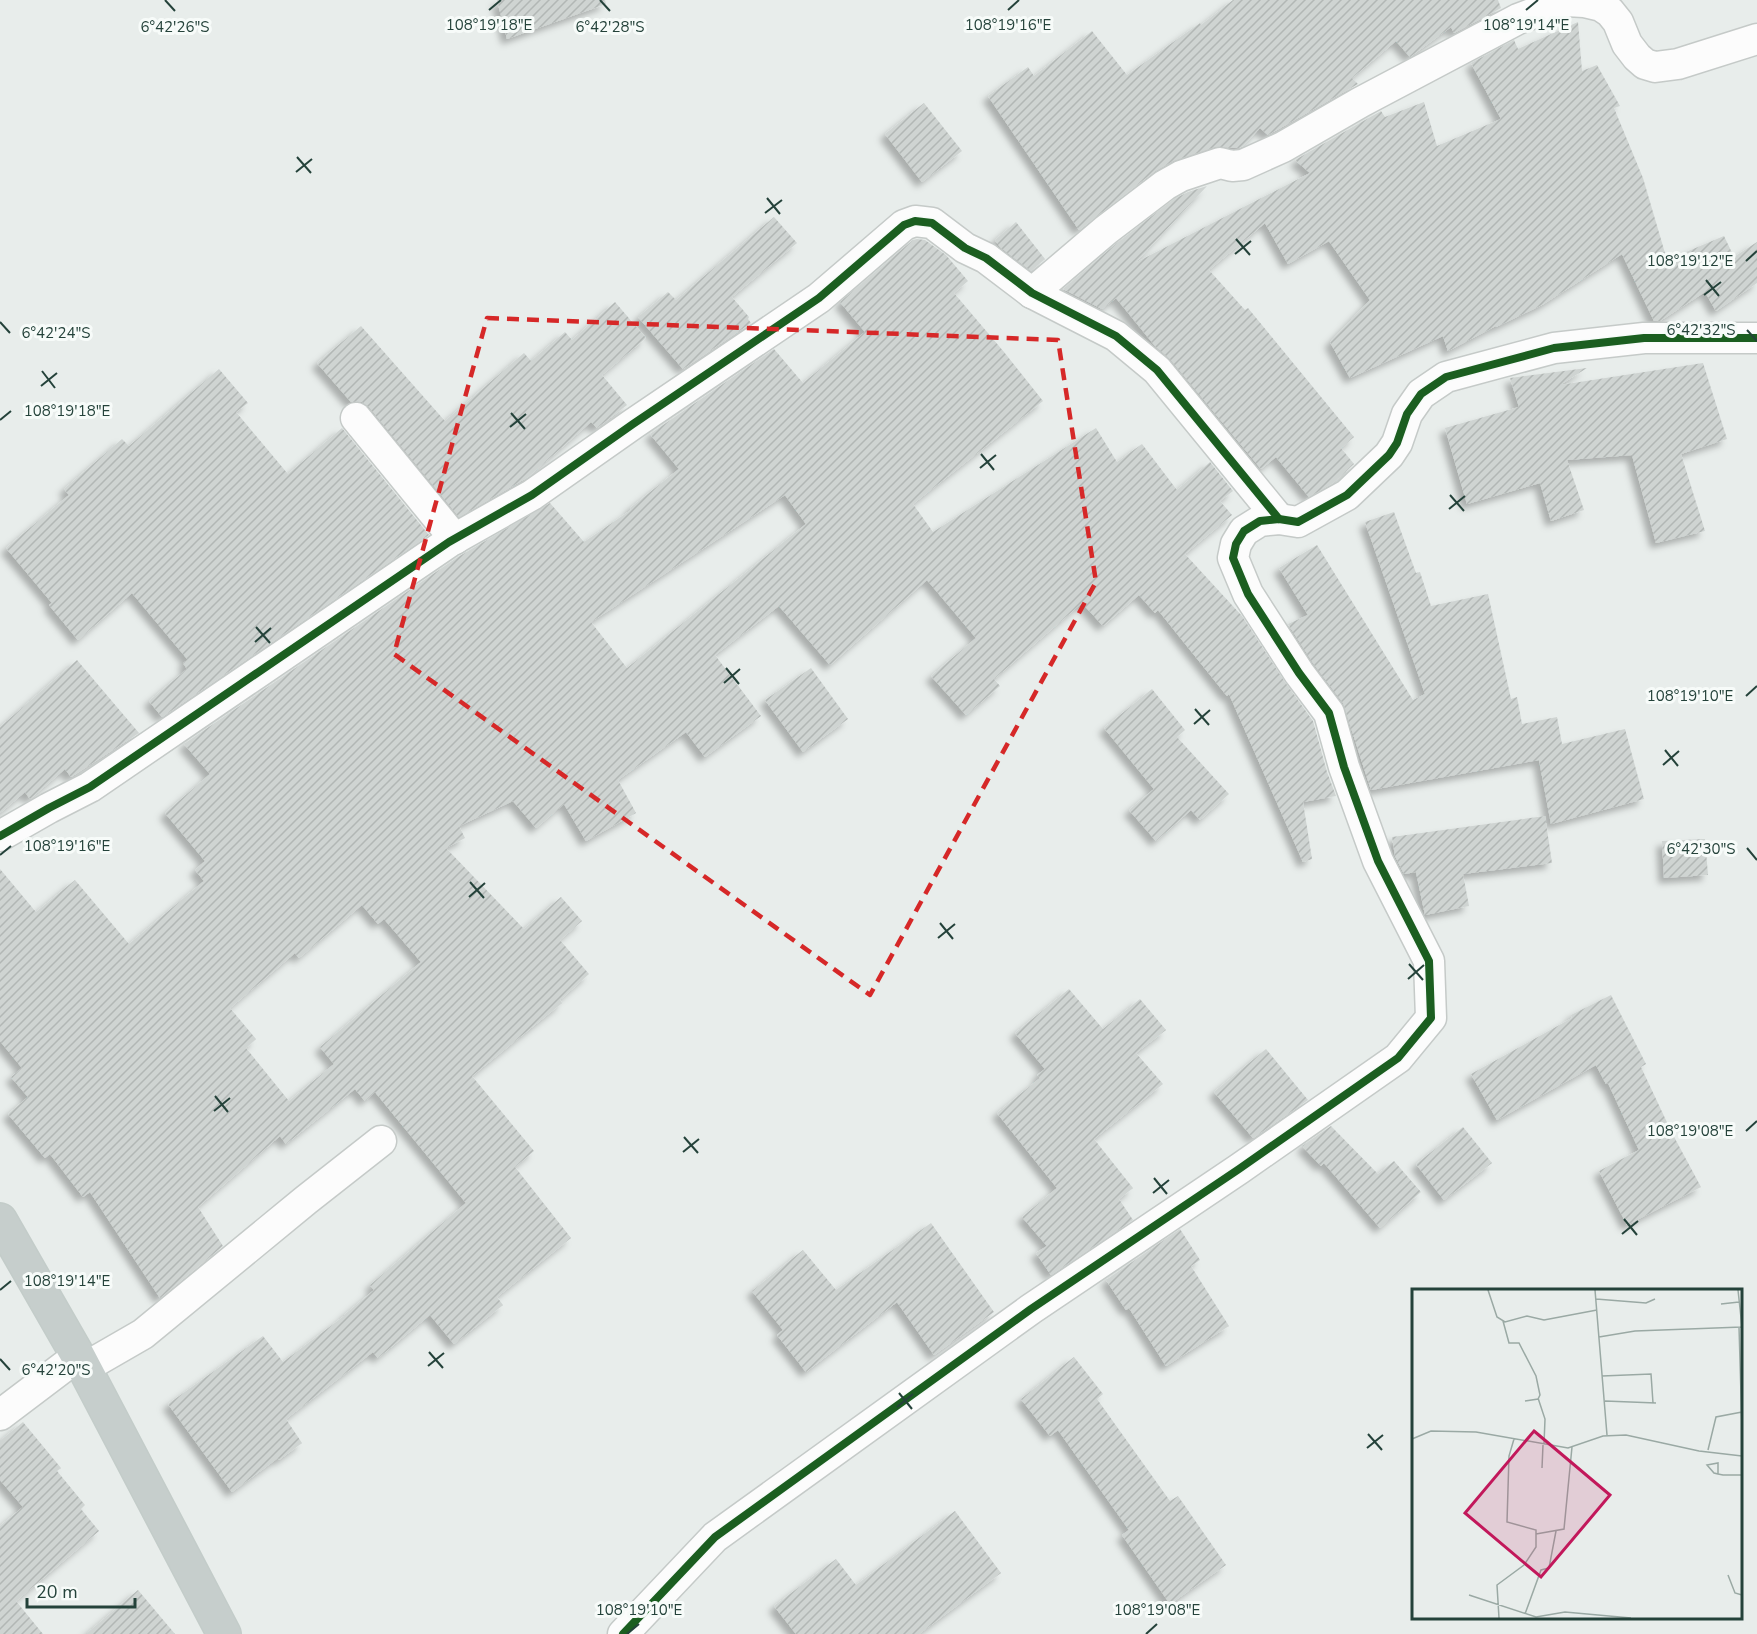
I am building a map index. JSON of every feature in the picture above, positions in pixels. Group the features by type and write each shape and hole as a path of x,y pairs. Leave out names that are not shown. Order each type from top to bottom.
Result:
{"highway":[{"path":"0,1220 81,1362 224,1634"}],"street":[{"path":"1032,293 1106,230 1165,185 1181,176 1220,163 1232,166 1244,165 1283,147 1361,102 1518,19 1566,1 1601,6 1610,12 1618,22 1627,44 1637,57 1645,64 1655,67 1678,64 1757,39"},
{"path":"0,837 90,787 455,539 532,495 633,423 819,298 904,225 915,221 924,221 938,226 965,248 986,258 1032,293 1116,336 1157,370 1279,519"},
{"path":"623,1634 715,1537 1031,1310 1398,1058 1431,1018 1429,961 1378,861 1344,767 1329,713 1299,673 1248,594 1233,558 1236,544 1244,531 1260,521 1279,519 1298,522 1347,495 1389,455 1397,442 1407,414 1421,394 1446,376 1554,348 1644,338 1757,338"},
{"path":"356,418 455,539"},
{"path":"0,1415 81,1362 143,1334 381,1141"}],"highlighted area":[{"path":"487,318 1058,340 1096,582 870,995 394,654"}],"building":[{"path":"497,0 605,0 606,4 507,39"},
{"path":"1233,0 1498,0 1501,8 1454,33 1451,27 1410,57 1396,41 1352,78 1358,84 1268,135 1260,128 1239,148 1215,147 1173,161 1155,171 1079,230 988,96 1028,67 1034,76 1092,31 1127,75 1200,23 1201,25"},
{"path":"1578,22 1582,71 1597,65 1620,106 1614,108 1643,178 1667,260 1724,236 1734,257 1757,242 1757,283 1716,311 1705,292 1660,321 1654,321 1622,254 1542,305 1448,351 1443,336 1350,378 1330,342 1370,300 1329,241 1288,264 1265,223 1209,270 1245,310 1248,308 1354,437 1341,448 1354,464 1333,483 1309,497 1276,457 1261,469 1116,298 1102,309 1063,289 1174,199 1207,186 1135,263 1310,173 1295,160 1381,111 1385,117 1424,102 1437,146 1501,119 1471,63 1514,40 1518,49"},
{"path":"924,103 962,151 922,182 885,134"},
{"path":"774,217 797,243 732,297 749,317 751,323 683,369 638,317 668,292 676,300"},
{"path":"1016,222 1045,259 1031,271 1000,247 995,240"},
{"path":"913,240 925,240 946,255 968,281 954,293 1043,401 913,504 933,532 1096,428 1117,462 1142,444 1177,490 1210,462 1233,491 1220,501 1232,515 1185,554 1242,616 1313,721 1336,796 1303,802 1312,859 1303,862 1229,694 1227,696 1158,610 1155,613 1139,595 1103,626 1082,603 994,679 1000,686 966,715 931,676 976,638 927,580 830,665 779,606 715,655 761,716 705,757 686,732 618,780 636,813 586,841 564,804 536,828 513,801 459,826 465,838 446,848 524,929 561,897 582,921 560,940 589,974 560,1000 562,1003 472,1076 534,1151 515,1167 571,1238 497,1297 503,1305 454,1344 430,1315 378,1358 373,1352 286,1419 302,1443 232,1492 168,1404 263,1336 283,1362 374,1290 370,1285 466,1203 375,1092 365,1101 355,1089 286,1144 280,1136 198,1207 223,1246 160,1298 90,1192 83,1197 50,1154 45,1158 8,1114 28,1097 11,1077 22,1068 0,1041 0,869 36,912 75,880 129,944 204,881 195,870 205,861 165,813 210,774 184,744 458,557 550,503 584,542 631,510 630,508 679,469 650,434 774,349 803,383 865,332 840,302","holes":["785,495 806,524 627,668 591,622","362,905 378,924 384,919 421,962 320,1047 334,1064 289,1101 246,1048 256,1039 230,1008 295,953 299,958"]},
{"path":"615,302 646,338 602,375 627,405 597,428 591,422 528,477 459,517 369,407 362,402 351,402 317,363 361,326 445,421 524,353 531,361 565,332 572,340"},
{"path":"1703,363 1727,439 1681,454 1705,531 1656,543 1632,455 1567,460 1584,510 1551,521 1540,483 1467,504 1445,428 1519,407 1510,378 1587,368 1560,385"},
{"path":"219,369 248,403 236,412 288,474 342,428 429,535 162,717 149,701 187,669 183,663 188,660 132,593 78,640 49,605 52,603 6,548 69,495 64,489 122,439 129,446"},
{"path":"1394,512 1416,573 1420,572 1431,606 1488,594 1511,699 1517,697 1522,724 1557,717 1562,744 1625,729 1644,799 1551,824 1539,760 1371,790 1343,703 1288,624 1308,615 1279,568 1317,545 1413,700 1425,694 1365,522"},
{"path":"77,660 139,733 71,777 65,769 30,799 25,792 0,813 0,727"},
{"path":"811,668 848,719 803,752 765,700"},
{"path":"1152,689 1185,730 1177,737 1229,794 1200,820 1191,810 1156,841 1129,810 1154,789 1104,728"},
{"path":"1545,816 1552,863 1463,874 1469,906 1425,915 1416,872 1404,874 1395,856 1392,837"},
{"path":"1705,839 1708,875 1664,878 1662,841"},
{"path":"1069,989 1103,1029 1140,999 1166,1030 1136,1053 1163,1084 1094,1139 1133,1188 1119,1199 1133,1220 1051,1275 1036,1253 1047,1246 1022,1217 1057,1188 997,1113 1040,1078 1037,1075 1045,1069 1015,1033"},
{"path":"1611,995 1646,1064 1641,1067 1701,1187 1627,1225 1599,1171 1639,1150 1608,1083 1606,1084 1596,1065 1497,1120 1471,1074 1572,1018 1571,1015"},
{"path":"1266,1049 1308,1100 1253,1138 1214,1092"},
{"path":"1331,1126 1378,1174 1394,1161 1421,1192 1380,1228 1324,1163 1321,1166 1302,1146"},
{"path":"1463,1127 1492,1163 1444,1200 1416,1164"},
{"path":"931,1223 994,1312 934,1355 897,1302 806,1372 777,1335 783,1330 752,1291 803,1250 836,1290"},
{"path":"1180,1229 1200,1260 1191,1266 1229,1326 1166,1366 1129,1308 1126,1310 1106,1280"},
{"path":"1074,1357 1103,1394 1097,1399 1170,1501 1178,1496 1226,1565 1170,1604 1122,1535 1129,1530 1058,1430 1050,1436 1021,1399"},
{"path":"23,1422 61,1468 57,1471 85,1505 81,1509 99,1531 16,1601 43,1634 0,1634 0,1526 23,1507 0,1480 0,1441"},
{"path":"955,1511 1001,1573 919,1634 796,1634 774,1606 836,1559 856,1585"},
{"path":"138,1590 175,1634 86,1634"}],"cycle path":[{"path":"0,836 90,787 449,542 532,495 819,298 904,225 915,221 932,223 965,248 986,258 1032,293 1116,336 1157,370 1279,519"},
{"path":"623,1634 715,1537 1031,1309 1239,1169 1398,1058 1431,1018 1429,961 1378,861 1344,767 1329,713 1299,673 1248,594 1233,558 1236,544 1244,531 1260,521 1279,519 1298,522 1347,495 1389,455 1397,443 1407,414 1421,394 1446,377 1554,348 1644,338 1757,338"}]}
